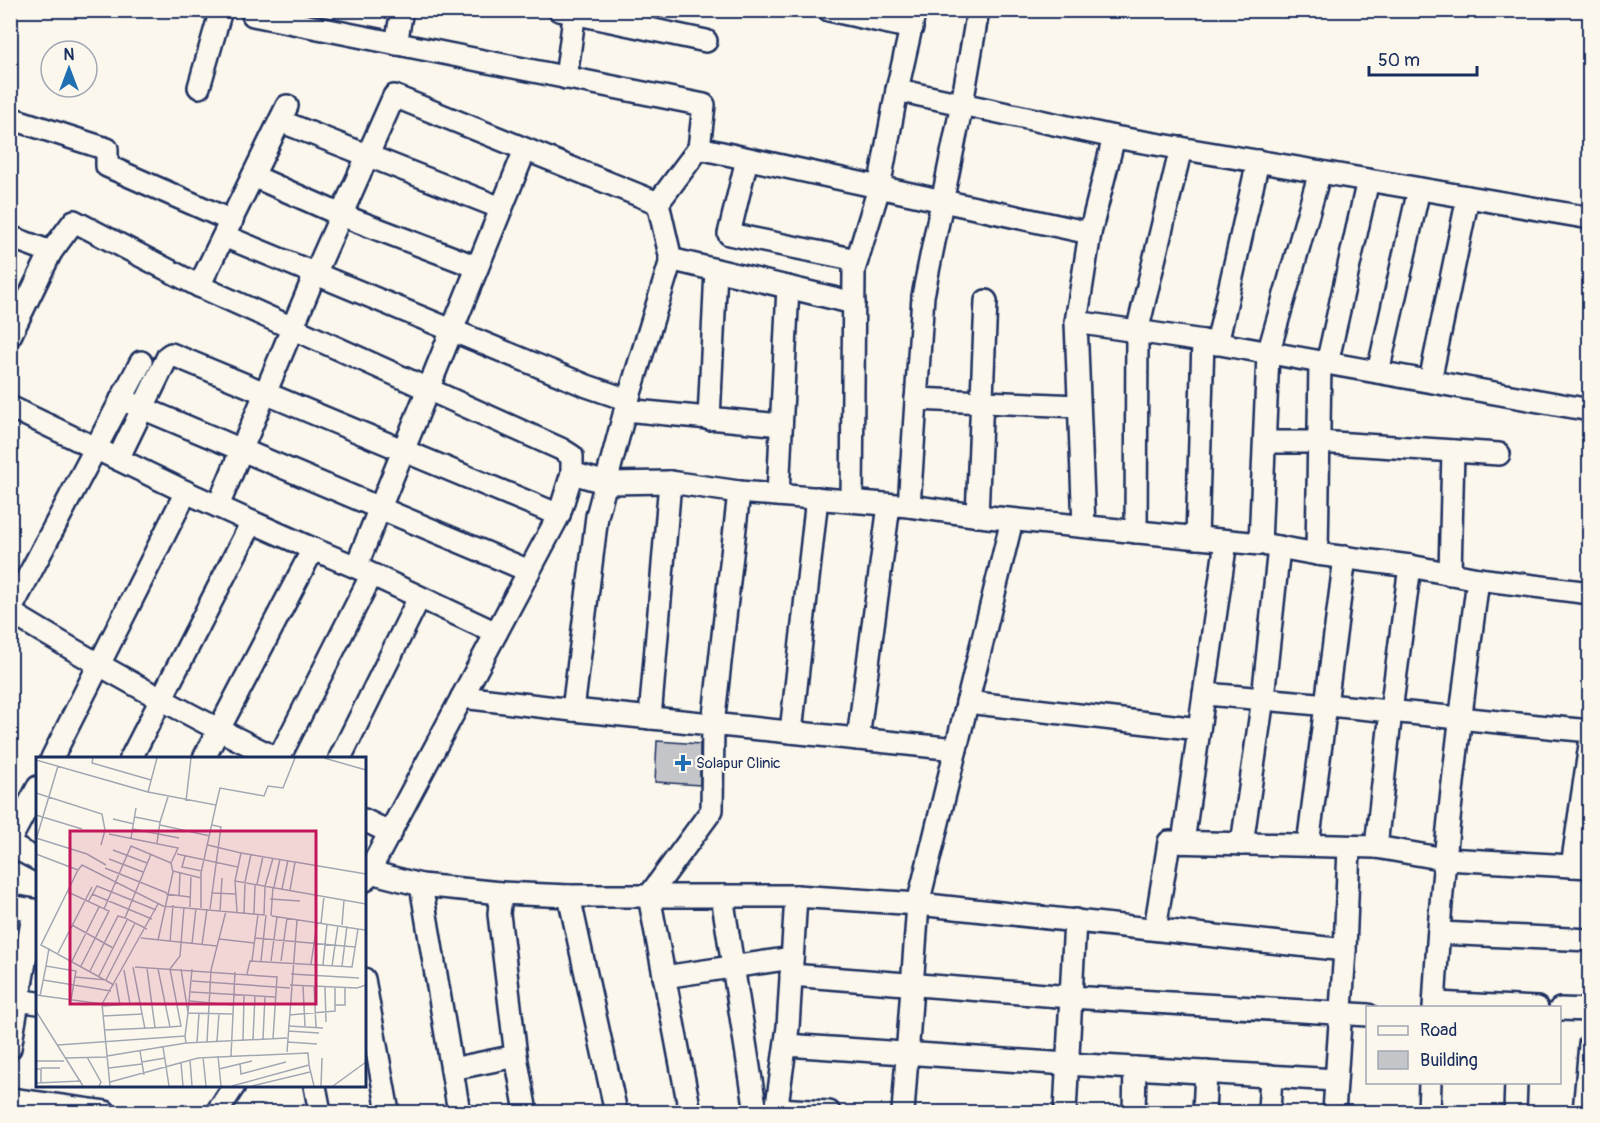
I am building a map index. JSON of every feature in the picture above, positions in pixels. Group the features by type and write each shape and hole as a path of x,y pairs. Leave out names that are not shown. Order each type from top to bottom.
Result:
{"street":[{"path":"199,87 221,10"},
{"path":"396,44 402,10"},
{"path":"829,10 913,19 879,188 854,270 852,501"},
{"path":"858,739 916,399 922,296 962,104 978,10"},
{"path":"566,78 570,11 706,41"},
{"path":"253,15 704,105 699,148 658,203 670,259 597,516 573,710"},
{"path":"897,90 1114,137 1590,218"},
{"path":"218,506 315,274 394,96 658,203"},
{"path":"199,286 284,114 368,155 501,208"},
{"path":"10,118 107,149 107,166 315,274 587,386 627,405 709,419 781,425"},
{"path":"1084,526 1076,322 1090,233 1114,137"},
{"path":"699,148 1090,233"},
{"path":"1136,532 1137,332 1181,148"},
{"path":"278,757 364,572 381,507 525,150"},
{"path":"747,159 729,234 857,260"},
{"path":"1197,538 1210,343 1258,161"},
{"path":"1242,844 1263,699 1270,545 1265,442 1268,354 1320,172"},
{"path":"253,176 341,215 477,267"},
{"path":"1317,554 1319,442 1324,363 1368,180"},
{"path":"1378,372 1419,189"},
{"path":"1430,381 1468,197"},
{"path":"10,336 51,252 74,220 199,286 428,388 572,456 572,473 559,515 367,876 421,885 501,893 569,896 796,896 918,904 1345,950"},
{"path":"10,237 51,252"},
{"path":"670,259 854,303"},
{"path":"709,419 716,270"},
{"path":"778,495 788,287"},
{"path":"977,516 986,301"},
{"path":"1076,322 1210,343 1590,410"},
{"path":"118,459 171,354 559,515"},
{"path":"141,362 10,611 99,666 273,757"},
{"path":"121,399 530,571"},
{"path":"916,399 1078,406"},
{"path":"10,407 186,492 496,633"},
{"path":"1265,442 1319,442 1499,454"},
{"path":"1450,574 1453,451"},
{"path":"572,473 607,483 670,482 740,492 899,505 1012,520 1270,545 1317,554 1410,566 1478,579 1590,592"},
{"path":"650,718 670,482"},
{"path":"53,757 186,492"},
{"path":"690,1113 649,896 712,810 713,725 740,492"},
{"path":"791,732 817,498"},
{"path":"903,1113 918,904 1012,520"},
{"path":"132,757 252,522"},
{"path":"1183,842 1226,541"},
{"path":"205,757 313,549"},
{"path":"1308,846 1345,557"},
{"path":"1376,847 1410,566"},
{"path":"1478,579 1445,859 1435,1005 1480,1006"},
{"path":"341,757 419,598"},
{"path":"1204,694 1590,731"},
{"path":"462,697 956,749"},
{"path":"967,702 1199,729"},
{"path":"1155,929 1169,842 1376,847 1445,859 1581,866 1590,745"},
{"path":"10,840 36,790"},
{"path":"366,821 391,833"},
{"path":"10,845 36,859"},
{"path":"1334,1113 1345,950 1349,847"},
{"path":"421,885 459,1113"},
{"path":"501,893 499,914 516,1056 526,1113"},
{"path":"569,896 616,1113"},
{"path":"722,896 734,966 770,1111"},
{"path":"770,1111 786,1045 796,896"},
{"path":"10,906 34,910 33,948 10,1048"},
{"path":"1065,1113 1075,920"},
{"path":"1439,933 1590,940"},
{"path":"664,976 734,966 791,966 913,985 1366,1015"},
{"path":"366,990 388,1113"},
{"path":"1561,1009 1590,1010"},
{"path":"1584,1113 1590,1044"},
{"path":"786,1045 1336,1080"},
{"path":"452,1070 516,1056"},
{"path":"1134,1113 1135,1068"},
{"path":"1204,1113 1206,1072"},
{"path":"1269,1113 1271,1076"},
{"path":"1429,1113 1430,1084"},
{"path":"1515,1113 1516,1084"},
{"path":"217,1113 233,1087"},
{"path":"315,1087 320,1113"},
{"path":"10,1099 105,1113"},
{"path":"770,1111 829,1113"}],"building":[{"path":"657,741 700,744 700,785 655,782"}],"place":[{"name":"Solapur Clinic","path":"683,763"}]}
